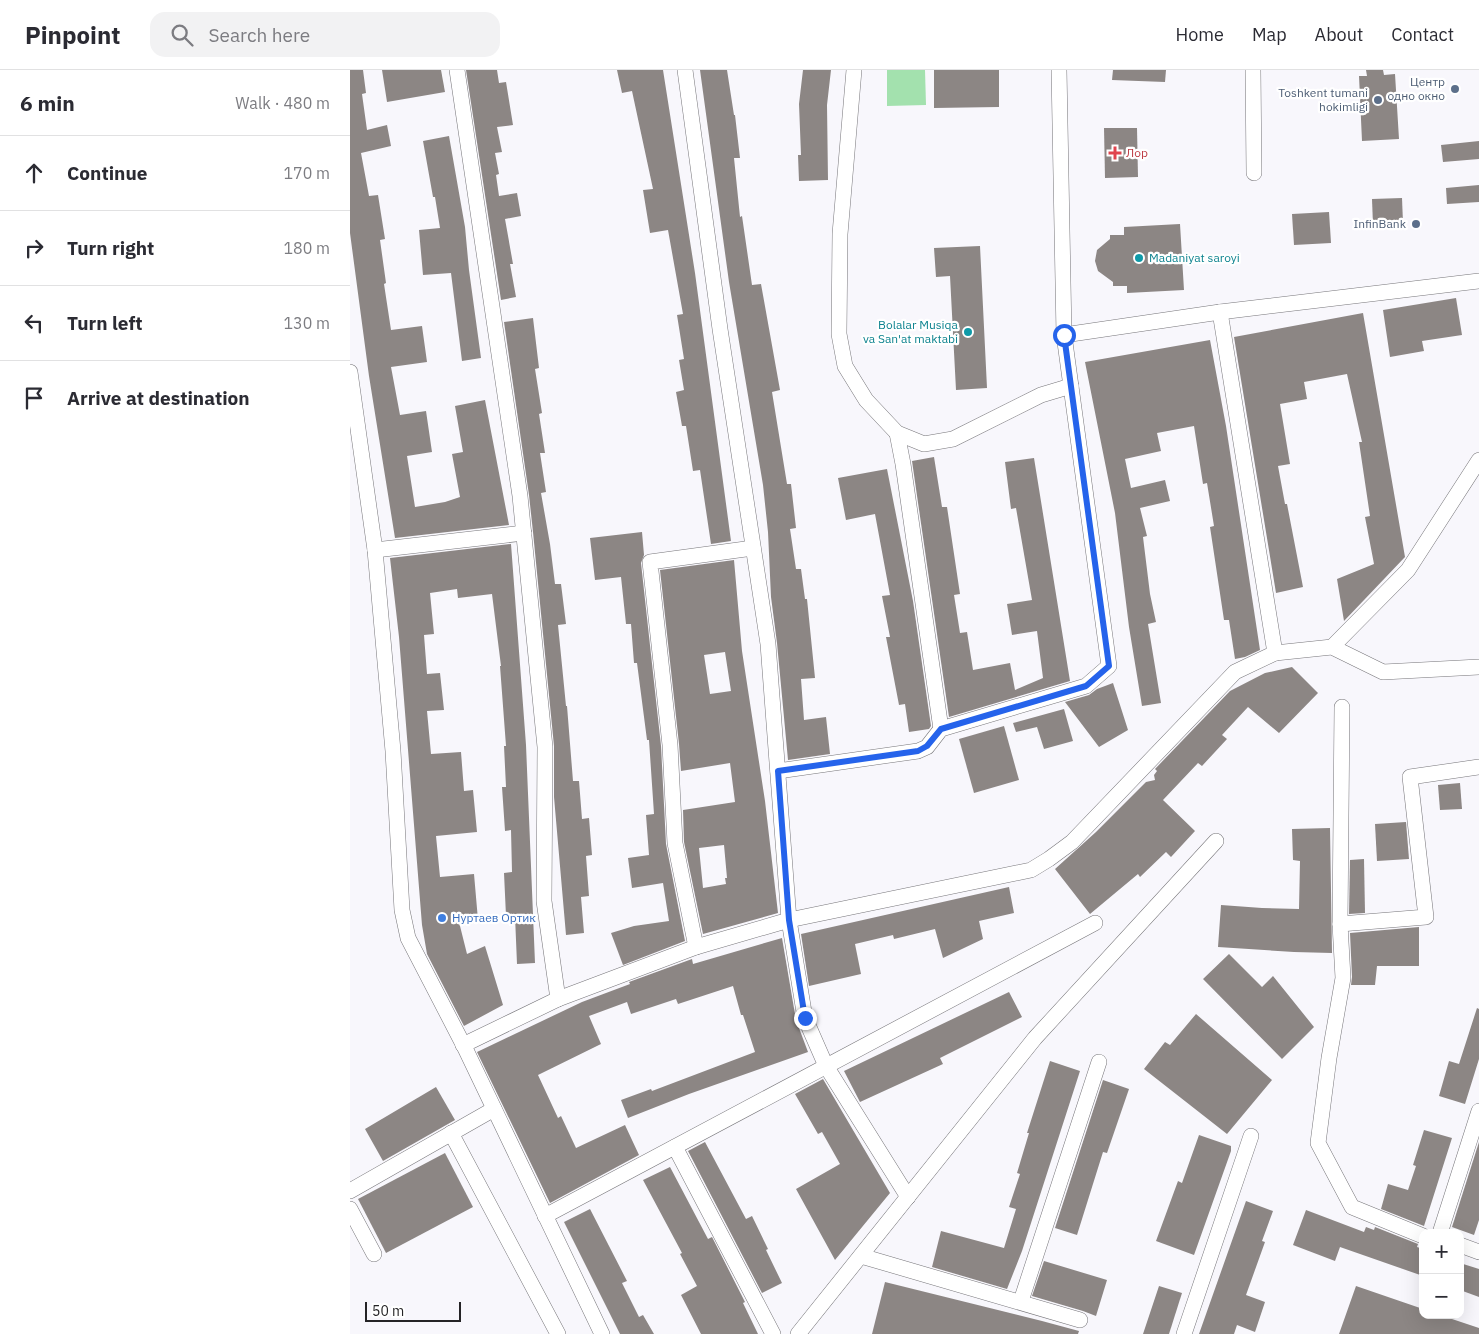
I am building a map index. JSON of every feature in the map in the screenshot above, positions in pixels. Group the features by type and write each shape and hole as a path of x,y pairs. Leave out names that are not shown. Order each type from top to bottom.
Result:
{"street":[{"path":"457,70 519,486 545,747 544,900 558,999"},
{"path":"685,70 720,329 768,644 789,920 805,1018 826,1066 908,1196"},
{"path":"854,70 840,234 839,334 845,366 866,400 897,433 924,444 953,439 1041,395 1071,386"},
{"path":"778,771 918,751 927,746 941,729 1086,686 1109,666 1064,335 1059,70"},
{"path":"1253,70 1254,173"},
{"path":"1064,335 1220,312 1479,281"},
{"path":"1220,312 1275,653"},
{"path":"350,372 375,550 393,752 402,910 408,938 463,1045 602,1334"},
{"path":"897,433 941,729"},
{"path":"1332,647 1408,570 1479,460"},
{"path":"375,550 524,532"},
{"path":"696,947 675,843 670,745 650,562 754,548"},
{"path":"463,1045 558,999 696,947 789,920 1031,870 1049,860 1072,842 1235,672 1275,653 1332,647 1383,672 1479,666"},
{"path":"1342,706 1340,924 1343,978 1329,1058 1318,1142 1352,1207 1419,1234"},
{"path":"1340,924 1426,917 1410,777 1479,766"},
{"path":"798,1334 1035,1038 1216,840"},
{"path":"545,1216 1095,923"},
{"path":"1021,1301 1099,1062"},
{"path":"350,1191 494,1109"},
{"path":"1441,1229 1479,1111"},
{"path":"451,1133 558,1334"},
{"path":"1184,1334 1251,1136"},
{"path":"675,1147 773,1334"},
{"path":"350,1209 374,1254"},
{"path":"1464,1246 1479,1252"},
{"path":"861,1256 1021,1301 1080,1320"}],"green space":[{"path":"887,70 925,70 926,105 887,106"}],"building":[{"path":"350,70 363,70 366,93 362,94 367,130 387,125 391,146 361,153 369,196 378,195 385,239 380,240 391,330 422,326 427,362 391,367 400,415 426,411 432,452 407,456 415,507 445,502 460,497 452,454 463,452 455,406 485,400 509,525 395,538 369,376 350,233"},
{"path":"382,70 441,70 445,92 387,102"},
{"path":"466,70 497,70 499,83 506,82 513,125 497,127 502,152 495,153 499,174 496,175 499,196 517,193 521,216 505,219 513,264 510,264 516,297 501,300"},
{"path":"617,70 663,70 695,273 731,541 711,544 700,470 693,471 686,426 682,426 676,392 684,390 679,360 684,359 677,315 683,314 668,230 650,233 643,190 653,189 632,91 622,93"},
{"path":"700,70 727,70 740,158 734,158 740,217 742,216 752,285 761,284 780,390 772,392 787,484 791,484 796,528 790,529 796,569 801,569 805,599 807,599 815,678 801,679 804,720 826,717 830,754 788,760 771,597 768,532 763,485 729,282"},
{"path":"803,70 831,70 827,105 828,180 799,181 798,155 801,155 799,104"},
{"path":"934,70 999,70 999,107 934,108"},
{"path":"1113,70 1166,70 1165,82 1112,80"},
{"name":"Toshkent tumani hokimligi","path":"1366,70 1383,70 1384,75 1395,74 1399,139 1362,141 1359,76 1367,76"},
{"path":"1104,128 1137,128 1138,177 1105,178"},
{"path":"449,136 465,227 481,358 462,361 451,273 423,275 419,230 440,228 423,141"},
{"path":"1479,141 1479,159 1443,162 1441,145"},
{"path":"1479,185 1479,202 1447,204 1446,188"},
{"path":"1402,198 1403,223 1373,225 1372,199"},
{"path":"1329,212 1331,243 1294,245 1292,214"},
{"name":"Madaniyat saroyi","path":"1180,224 1184,290 1127,293 1127,286 1113,286 1113,282 1098,271 1095,261 1097,250 1110,239 1110,235 1124,235 1124,227"},
{"name":"Bolalar Musiqa va San'at maktabi","path":"980,246 987,388 956,390 950,276 936,277 934,248"},
{"path":"1456,298 1462,335 1422,341 1424,351 1390,357 1383,310"},
{"path":"1363,313 1405,557 1344,621 1337,579 1374,564 1365,517 1370,516 1359,442 1362,442 1347,374 1304,382 1307,399 1280,404 1290,464 1278,466 1303,587 1276,593 1234,337"},
{"path":"533,318 539,368 535,369 542,413 539,414 545,453 540,453 546,492 541,493 555,584 561,584 566,624 558,625 573,781 579,781 582,819 589,818 592,855 586,856 589,896 581,897 584,933 566,935 554,797 554,746 533,532 504,322"},
{"path":"1210,340 1226,426 1260,650 1245,657 1235,659 1229,620 1224,620 1210,527 1214,526 1207,483 1203,484 1194,426 1157,433 1161,451 1125,459 1131,488 1165,480 1170,501 1140,508 1147,536 1143,537 1150,594 1156,622 1148,624 1161,703 1142,706 1129,627 1115,513 1085,362"},
{"path":"934,457 942,507 947,507 960,594 954,595 960,633 967,632 973,670 1010,663 1015,690 1043,678 1037,631 1012,635 1007,604 1032,600 1016,508 1011,509 1005,462 1034,458 1070,681 949,717 912,461"},
{"path":"887,469 913,601 931,726 929,729 909,732 905,704 899,705 886,637 890,637 882,596 890,595 875,514 846,520 838,478"},
{"path":"642,532 644,555 641,563 661,746 666,844 685,941 623,965 611,933 634,926 669,921 663,883 632,888 628,858 649,855 646,815 654,814 649,740 647,740 637,663 634,663 631,624 626,624 621,577 595,580 590,538"},
{"path":"511,544 526,745 535,963 517,964 515,916 506,916 504,873 512,872 511,830 505,831 502,787 506,787 504,746 506,746 501,666 492,594 458,598 457,589 430,593 434,634 424,635 427,674 440,673 444,710 427,711 431,754 461,752 464,791 473,790 477,832 436,836 440,877 474,874 478,920 459,922 467,954 485,946 503,1005 464,1026 427,954 422,925 399,637 390,558"},
{"path":"734,560 742,651 765,801 778,913 703,934 684,842 683,810 735,802 730,763 681,771 660,570","holes":["725,652 731,691 710,694 704,655","724,845 726,884 703,888 699,848"]},
{"path":"1292,667 1318,693 1279,733 1248,707 1222,735 1227,739 1202,766 1198,763 1163,800 1195,831 1171,857 1166,852 1140,877 1138,874 1090,914 1055,869 1096,832 1146,782 1155,780 1154,775 1157,771 1155,769 1230,691 1265,673"},
{"path":"1113,683 1128,730 1099,747 1065,702 1089,695 1097,689"},
{"path":"1064,709 1073,741 1044,749 1037,727 1016,732 1013,723"},
{"path":"1004,726 1019,780 974,793 959,739"},
{"path":"1460,783 1462,809 1440,810 1438,785"},
{"path":"1406,822 1409,859 1377,861 1375,824"},
{"path":"1330,828 1332,953 1218,947 1221,905 1299,909 1300,861 1293,860 1292,829"},
{"path":"1364,859 1365,913 1349,914 1350,860"},
{"path":"1009,887 1014,913 979,921 983,939 943,958 935,929 894,939 893,935 855,944 861,974 809,986 801,934"},
{"path":"1419,927 1419,966 1377,966 1375,985 1351,985 1350,933"},
{"path":"782,938 796,1020 808,1052 689,1094 628,1118 621,1100 651,1089 652,1091 755,1052 743,1015 741,1015 733,986 678,1004 676,999 631,1014 627,1002 589,1016 601,1044 538,1075 558,1118 561,1116 576,1148 625,1125 639,1155 550,1203 477,1052 582,1002 630,984 629,982 692,959 693,964"},
{"path":"1229,954 1262,987 1273,976 1314,1027 1282,1059 1203,979"},
{"path":"1009,992 1022,1017 940,1058 943,1064 860,1102 844,1071"},
{"path":"1477,1008 1479,1009 1479,1059 1465,1104 1439,1096 1449,1061 1459,1064"},
{"path":"1196,1014 1272,1080 1227,1134 1144,1069 1165,1042 1170,1045"},
{"path":"1050,1061 1080,1071 1022,1251 1007,1289 932,1267 941,1231 1004,1248 1016,1209 1009,1207 1020,1174 1017,1173 1029,1133 1027,1133"},
{"path":"823,1079 890,1193 835,1260 796,1189 840,1164 822,1132 818,1134 795,1094"},
{"path":"1103,1080 1129,1089 1107,1153 1103,1152 1077,1235 1055,1228"},
{"path":"436,1087 455,1120 383,1161 365,1129"},
{"path":"1424,1130 1452,1138 1424,1226 1381,1209 1388,1184 1408,1190 1416,1166 1413,1165"},
{"path":"1199,1135 1231,1146 1231,1151 1194,1255 1156,1241 1178,1181 1182,1183"},
{"path":"705,1142 746,1219 752,1216 782,1283 762,1293 688,1151"},
{"path":"1479,1142 1479,1220 1474,1235 1464,1231 1464,1229 1452,1227"},
{"path":"445,1153 473,1207 386,1253 358,1199"},
{"path":"670,1167 708,1239 712,1237 745,1302 743,1303 758,1334 701,1334 681,1295 697,1286 680,1254 682,1253 643,1180"},
{"path":"1246,1201 1273,1211 1262,1241 1265,1242 1246,1295 1265,1302 1255,1332 1237,1325 1234,1334 1199,1334"},
{"path":"590,1209 627,1281 622,1283 639,1317 643,1315 654,1334 620,1334 564,1222"},
{"path":"1306,1210 1364,1232 1366,1227 1374,1230 1375,1227 1418,1244 1419,1275 1340,1247 1335,1261 1293,1245"},
{"path":"1044,1261 1107,1280 1096,1316 1032,1296"},
{"path":"1464,1264 1479,1269 1479,1297 1464,1291"},
{"path":"885,1282 1079,1331 1078,1334 872,1334"},
{"path":"1159,1286 1182,1293 1169,1334 1143,1334"},
{"path":"1356,1286 1419,1308 1419,1319 1452,1319 1479,1328 1479,1334 1339,1334"}],"place":[{"name":"Центр одно окно","path":"1455,89"},
{"name":"Toshkent tumani hokimligi","path":"1378,100"},
{"name":"Лор","path":"1115,153"},
{"name":"InfinBank","path":"1416,224"},
{"name":"Madaniyat saroyi","path":"1139,258"},
{"name":"Bolalar Musiqa va San'at maktabi","path":"968,332"},
{"name":"Нуртаев Ортик","path":"442,918"}],"route":[{"path":"805,1018 789,920 778,771 918,751 927,746 941,729 1086,686 1109,666 1064,335"}]}
